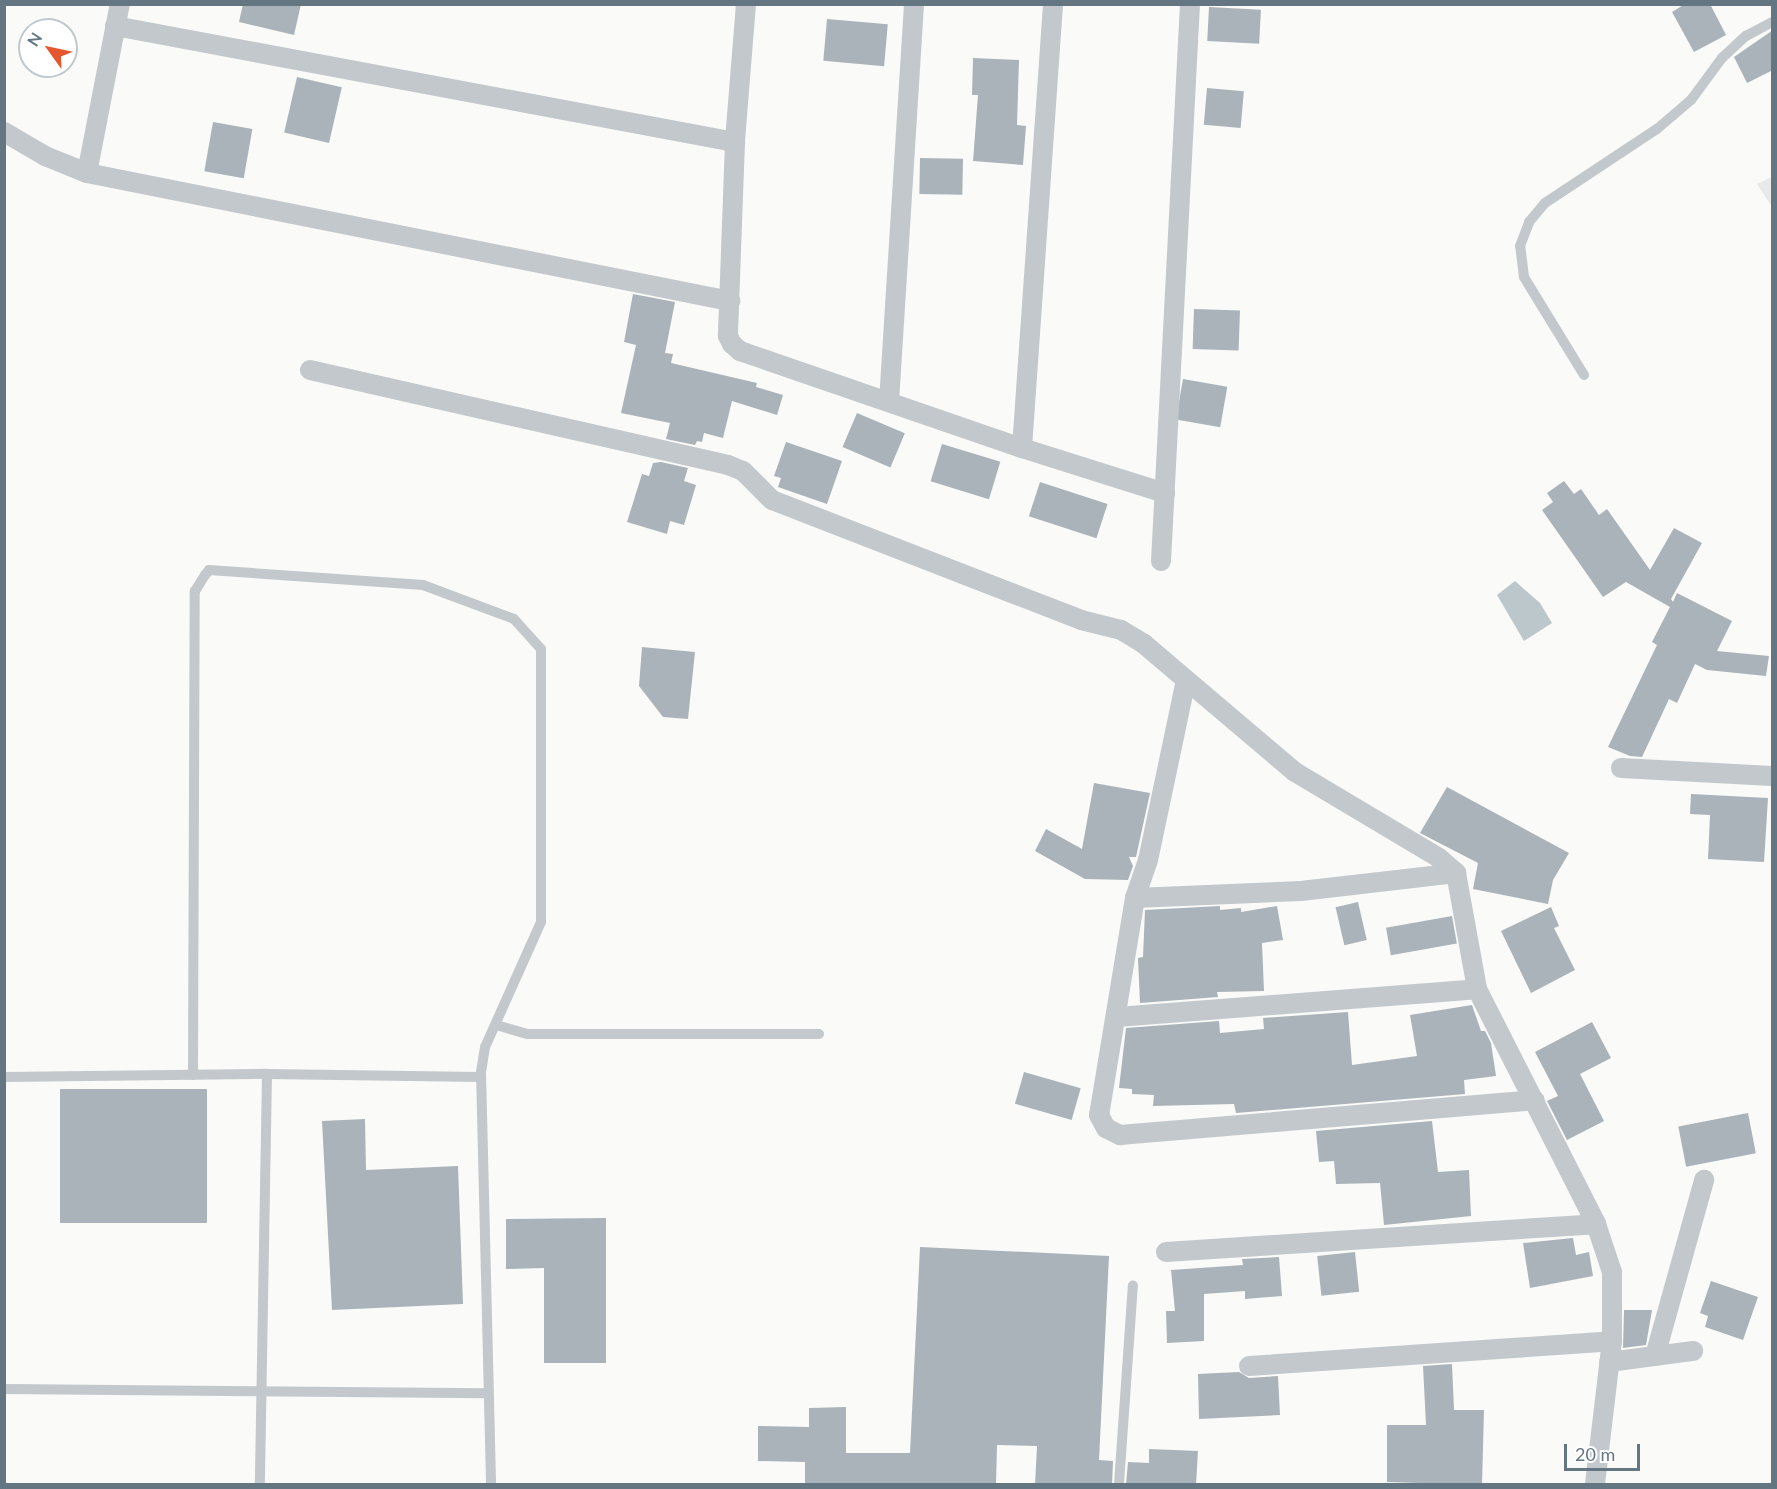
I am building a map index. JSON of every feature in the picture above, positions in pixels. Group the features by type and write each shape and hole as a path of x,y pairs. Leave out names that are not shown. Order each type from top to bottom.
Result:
{"street":[{"path":"87,173 120,4"},
{"path":"746,4 735,142 728,336 740,351 1022,448 1165,493"},
{"path":"889,402 914,4"},
{"path":"1022,448 1053,4"},
{"path":"1161,561 1190,4"},
{"path":"115,26 735,142"},
{"path":"4,132 45,156 87,173 730,301"},
{"path":"310,370 728,465 743,471 772,500 1082,620 1121,630 1144,644 1295,772 1440,858 1456,873 1477,989 1596,1224 1612,1272 1612,1341 1595,1485"},
{"path":"1186,680 1148,860 1135,898 1099,1115 1106,1128 1120,1135 1535,1100"},
{"path":"1621,768 1773,776"},
{"path":"1135,898 1301,891 1456,873"},
{"path":"1117,1017 1477,989"},
{"path":"1655,1356 1704,1180"},
{"path":"1166,1252 1596,1224"},
{"path":"1249,1366 1612,1341"},
{"path":"1609,1362 1693,1351"}],"lane":[{"path":"1584,375 1524,277 1520,246 1529,222 1545,203 1657,129 1691,100 1722,58 1746,36 1773,22"},
{"path":"193,1075 195,591 209,570 423,585 500,610 522,626 541,649 541,922 485,1047 481,1077 491,1485"},
{"path":"496,1024 528,1034 819,1034"},
{"path":"4,1077 267,1074 481,1077"},
{"path":"260,1485 267,1074"},
{"path":"1119,1485 1133,1285"},
{"path":"4,1389 488,1393"}],"shaded area":[{"path":"1772,177 1772,207 1757,184"},
{"path":"1515,581 1540,603 1552,623 1524,641 1497,595"}],"building":[{"path":"243,4 301,4 294,35 239,22"},
{"path":"1685,4 1710,4 1726,35 1694,52 1672,12"},
{"path":"1209,7 1261,10 1259,44 1207,41"},
{"path":"827,19 888,24 884,66 823,61"},
{"path":"1773,30 1773,70 1747,83 1734,57"},
{"path":"973,58 1019,60 1017,125 1026,126 1023,165 973,161 978,95 972,95"},
{"path":"297,77 342,87 329,143 284,133"},
{"path":"1207,88 1244,91 1241,128 1204,125"},
{"path":"213,122 252,129 244,178 204,171"},
{"path":"920,158 963,159 962,195 919,194"},
{"path":"633,294 675,302 665,353 673,354 671,363 757,383 756,387 783,395 777,415 732,401 723,438 704,433 702,442 697,441 695,445 666,439 670,423 621,413 636,345 624,342"},
{"path":"1194,309 1240,311 1239,351 1193,349"},
{"path":"1183,379 1227,387 1220,427 1176,419"},
{"path":"857,413 905,433 890,467 843,447"},
{"path":"786,442 842,461 827,504 778,487 781,478 774,476"},
{"path":"942,444 1000,462 989,499 931,481"},
{"path":"661,462 688,468 684,481 696,485 684,525 670,521 667,534 627,522 642,474 649,476 653,463"},
{"path":"1564,481 1574,494 1581,489 1599,515 1607,509 1650,570 1674,528 1702,543 1671,599 1673,602 1677,593 1732,621 1717,651 1769,656 1766,676 1707,670 1695,664 1677,703 1669,699 1642,757 1630,756 1608,747 1657,645 1652,642 1670,607 1626,582 1603,597 1542,510 1553,502 1547,493"},
{"path":"1040,482 1108,504 1096,538 1029,516"},
{"path":"642,647 695,652 688,719 663,717 639,686"},
{"path":"1094,783 1150,793 1136,857 1129,857 1133,866 1128,880 1085,879 1035,851 1046,829 1082,849"},
{"path":"1447,787 1569,853 1553,880 1548,904 1473,889 1478,863 1420,833"},
{"path":"1691,794 1768,798 1764,862 1708,859 1710,815 1690,814"},
{"path":"1358,902 1367,940 1344,945 1336,907"},
{"path":"1220,906 1220,910 1241,908 1241,912 1277,906 1283,940 1262,943 1264,991 1217,992 1218,997 1140,1003 1138,958 1143,957 1145,910"},
{"path":"1551,907 1559,926 1554,928 1575,970 1531,993 1501,931"},
{"path":"1452,916 1457,944 1391,955 1386,928"},
{"path":"1472,1005 1481,1031 1485,1031 1491,1043 1496,1076 1464,1080 1465,1094 1236,1113 1234,1104 1153,1106 1154,1095 1132,1094 1132,1089 1119,1088 1126,1028 1219,1021 1220,1033 1264,1029 1263,1018 1348,1012 1352,1065 1417,1056 1410,1015"},
{"path":"1592,1022 1611,1058 1580,1074 1604,1121 1567,1140 1547,1101 1558,1096 1535,1052"},
{"path":"1024,1072 1081,1088 1072,1120 1015,1104"},
{"path":"60,1089 207,1089 207,1223 60,1223"},
{"path":"1748,1113 1756,1153 1686,1167 1678,1127"},
{"path":"365,1119 366,1170 458,1166 463,1304 332,1310 322,1121"},
{"path":"1432,1121 1438,1172 1469,1170 1471,1216 1384,1225 1380,1183 1336,1184 1334,1161 1319,1162 1316,1131"},
{"path":"606,1218 606,1363 544,1363 544,1268 506,1269 506,1219"},
{"path":"1573,1238 1576,1255 1589,1252 1593,1276 1530,1288 1523,1243"},
{"path":"920,1247 1109,1256 1099,1460 1113,1461 1112,1485 1035,1485 1037,1446 997,1445 996,1485 805,1485 805,1462 758,1461 758,1426 809,1427 809,1408 846,1407 846,1453 910,1453"},
{"path":"1355,1252 1359,1292 1321,1296 1317,1256"},
{"path":"1279,1257 1282,1296 1245,1299 1245,1291 1204,1294 1204,1341 1167,1343 1166,1311 1175,1311 1171,1270 1243,1265 1242,1259"},
{"path":"1711,1281 1758,1297 1743,1340 1705,1327 1708,1316 1700,1313"},
{"path":"1624,1310 1652,1310 1646,1345 1623,1348"},
{"path":"1452,1364 1454,1410 1484,1410 1482,1485 1387,1482 1387,1425 1426,1425 1423,1366"},
{"path":"1239,1372 1249,1378 1278,1376 1280,1415 1199,1419 1198,1374"},
{"path":"1149,1449 1198,1451 1196,1485 1126,1485 1128,1462 1149,1463"}]}
